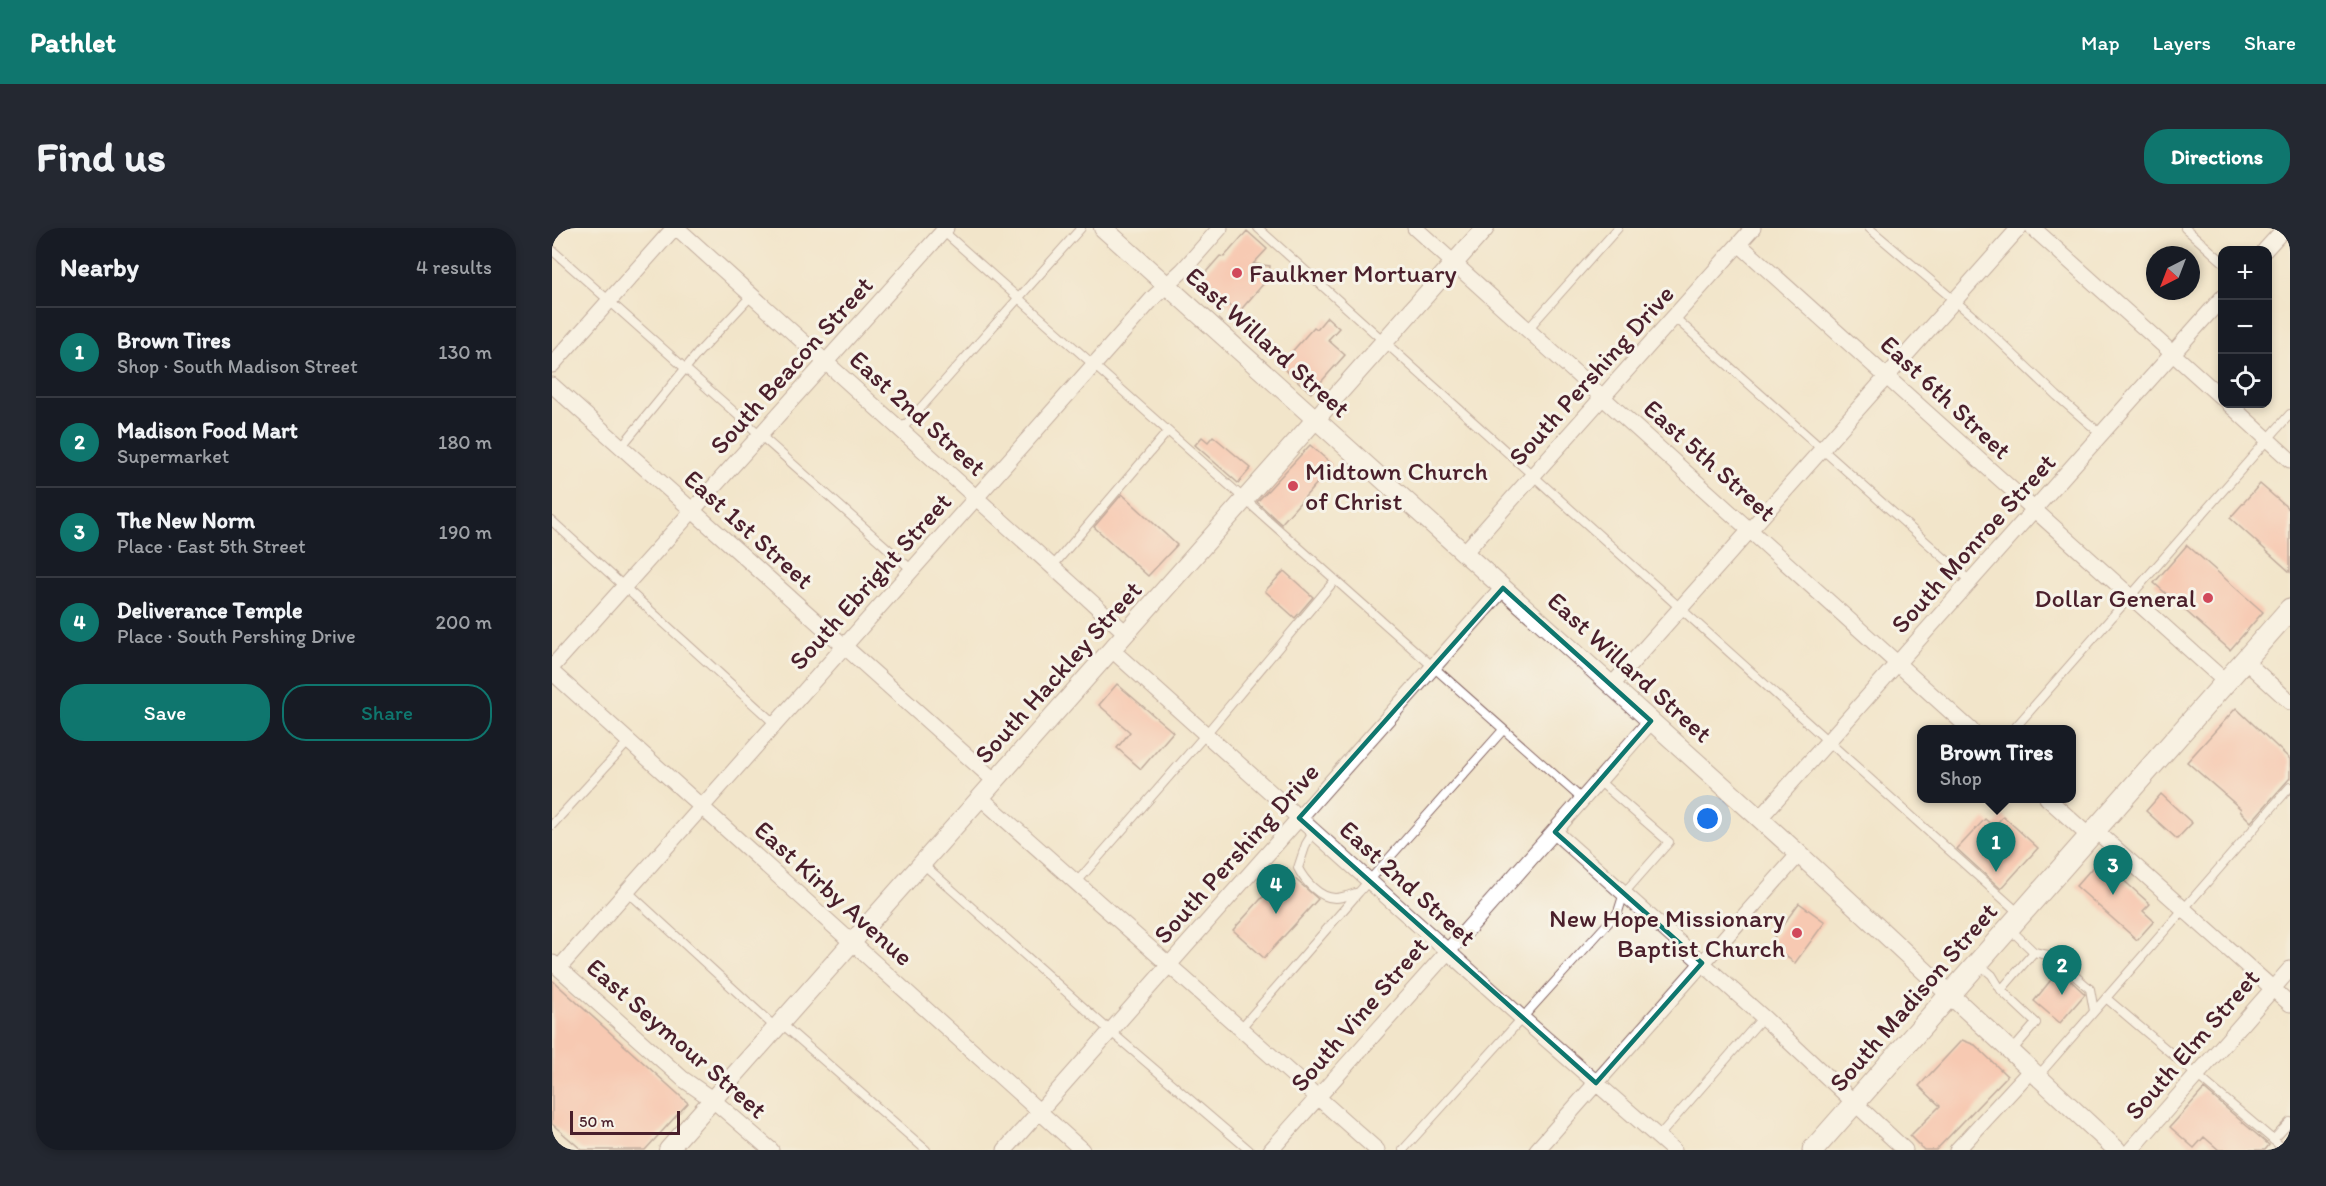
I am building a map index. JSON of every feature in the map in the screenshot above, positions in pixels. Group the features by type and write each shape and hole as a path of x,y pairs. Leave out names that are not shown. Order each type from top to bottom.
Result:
{"main road":[{"name":"South Madison Street","path":"1813,1150 2290,609"}],"street":[{"name":"East 2nd Street","path":"675,228 1126,633"},
{"path":"552,365 675,228"},
{"name":"East Willard Street","path":"1103,228 1799,854 1932,976 1950,997 2107,1145"},
{"name":"South Ebright Street","path":"555,965 627,891 1094,365 1220,228"},
{"name":"East 5th Street","path":"1415,228 1967,725"},
{"name":"South Hackley Street","path":"668,1150 1485,228"},
{"name":"South Pershing Drive","path":"1464,553 1753,228"},
{"path":"1612,685 2019,228"},
{"path":"2033,228 2218,394"},
{"path":"2269,246 2285,228"},
{"name":"South Beacon Street","path":"552,670 943,229"},
{"name":"East 6th Street","path":"1739,244 2227,682"},
{"name":"South Monroe Street","path":"1759,819 2221,300"},
{"name":"East 1st Street","path":"552,385 995,781"},
{"path":"2233,408 2290,460"},
{"name":"South Pershing Drive","path":"1005,1150 1503,588"},
{"name":"East 2nd Street","path":"1112,650 1314,831 1365,887 1448,950 1664,1145"},
{"path":"2245,661 2290,702"},
{"name":"East Kirby Avenue","path":"552,670 1082,1150"},
{"name":"South Vine Street","path":"1271,1150 1651,721"},
{"path":"980,797 1377,1150"},
{"path":"2053,803 2183,909 2290,1004"},
{"path":"1555,832 1763,1017 1905,1150"},
{"path":"1537,1150 1799,854"},
{"name":"East Seymour Street","path":"555,965 683,1079 713,1100 771,1150"},
{"name":"South Elm Street","path":"2131,1150 2290,969"},
{"path":"1957,1150 2033,1074"}],"lane":[{"path":"901,430 1082,228"},
{"path":"1258,228 1383,343 1828,741 2015,922 2034,952 2052,956 2090,989 2094,1011"},
{"path":"1528,329 1618,228"},
{"path":"1869,228 1954,300 2057,396 2102,434"},
{"path":"2185,228 2218,257"},
{"path":"943,229 1583,800"},
{"path":"552,250 912,570"},
{"path":"621,447 698,353 752,296"},
{"path":"1674,317 1971,582"},
{"path":"2016,725 2290,414"},
{"path":"1052,567 1168,431"},
{"path":"552,521 775,724"},
{"path":"1076,883 1206,734 1335,580"},
{"path":"1240,1029 1503,730"},
{"path":"552,825 629,741"},
{"path":"1403,1150 1618,912 1624,893 1669,842 1599,781"},
{"path":"2033,1074 2106,998 2290,787"},
{"path":"1314,831 1306,844 1298,868 1304,879 1325,895 1334,898 1365,887"},
{"path":"922,863 1110,1031 1249,1150"},
{"path":"627,891 779,1027 926,1150"},
{"path":"2001,990 2034,952"},
{"path":"1978,963 1992,975 2001,990 2036,1023 2010,1053"},
{"path":"2106,998 2285,1150"},
{"path":"1664,1145 1763,1017"},
{"path":"2273,1140 2290,1122"}],"highlighted area":[{"path":"1503,588 1651,721 1555,832 1702,963 1596,1083 1299,818"}],"building":[{"name":"Faulkner Mortuary","path":"1247,231 1267,249 1253,264 1270,266 1268,283 1265,282 1238,313 1199,280"},
{"path":"1327,317 1339,328 1328,340 1345,355 1311,393 1280,365 1314,327 1317,329"},
{"path":"1213,436 1251,468 1238,483 1195,445 1202,437 1208,442"},
{"name":"Midtown Church of Christ","path":"1310,445 1333,465 1281,524 1257,502"},
{"path":"2260,484 2290,510 2290,572 2230,518"},
{"path":"1122,494 1177,545 1148,576 1094,527"},
{"name":"Dollar General","path":"2187,545 2263,612 2230,650 2154,583"},
{"path":"1284,571 1313,597 1295,618 1265,591"},
{"path":"1117,684 1173,732 1141,769 1117,748 1130,732 1099,705"},
{"path":"2236,708 2290,759 2290,778 2251,822 2240,811 2241,809 2187,762"},
{"path":"2161,794 2192,823 2177,839 2146,811"},
{"path":"2003,816 2038,848 2001,889 1957,849 1985,819 1994,827"},
{"path":"2100,859 2150,904 2143,911 2154,921 2137,940 2076,886"},
{"path":"1286,871 1318,899 1264,958 1233,930"},
{"name":"New Hope Missionary Baptist Church","path":"1799,903 1825,922 1795,963 1769,944"},
{"path":"2059,970 2085,994 2060,1023 2034,1001"},
{"path":"552,980 688,1103 645,1150 582,1150 552,1124"},
{"path":"1962,1040 1975,1045 2007,1076 1936,1150 1924,1150 1910,1136 1940,1106 1919,1086"},
{"path":"2204,1089 2269,1145 2265,1150 2219,1150 2204,1137 2194,1148 2170,1127"}],"place":[{"name":"Faulkner Mortuary","path":"1237,273"},
{"name":"Midtown Church of Christ","path":"1293,486"},
{"name":"Dollar General","path":"2208,598"},
{"name":"Brown Tires","path":"1996,872"},
{"name":"The New Norm","path":"2113,895"},
{"name":"Deliverance Temple","path":"1276,914"},
{"name":"New Hope Missionary Baptist Church","path":"1797,933"},
{"name":"Madison Food Mart","path":"2062,995"}]}
